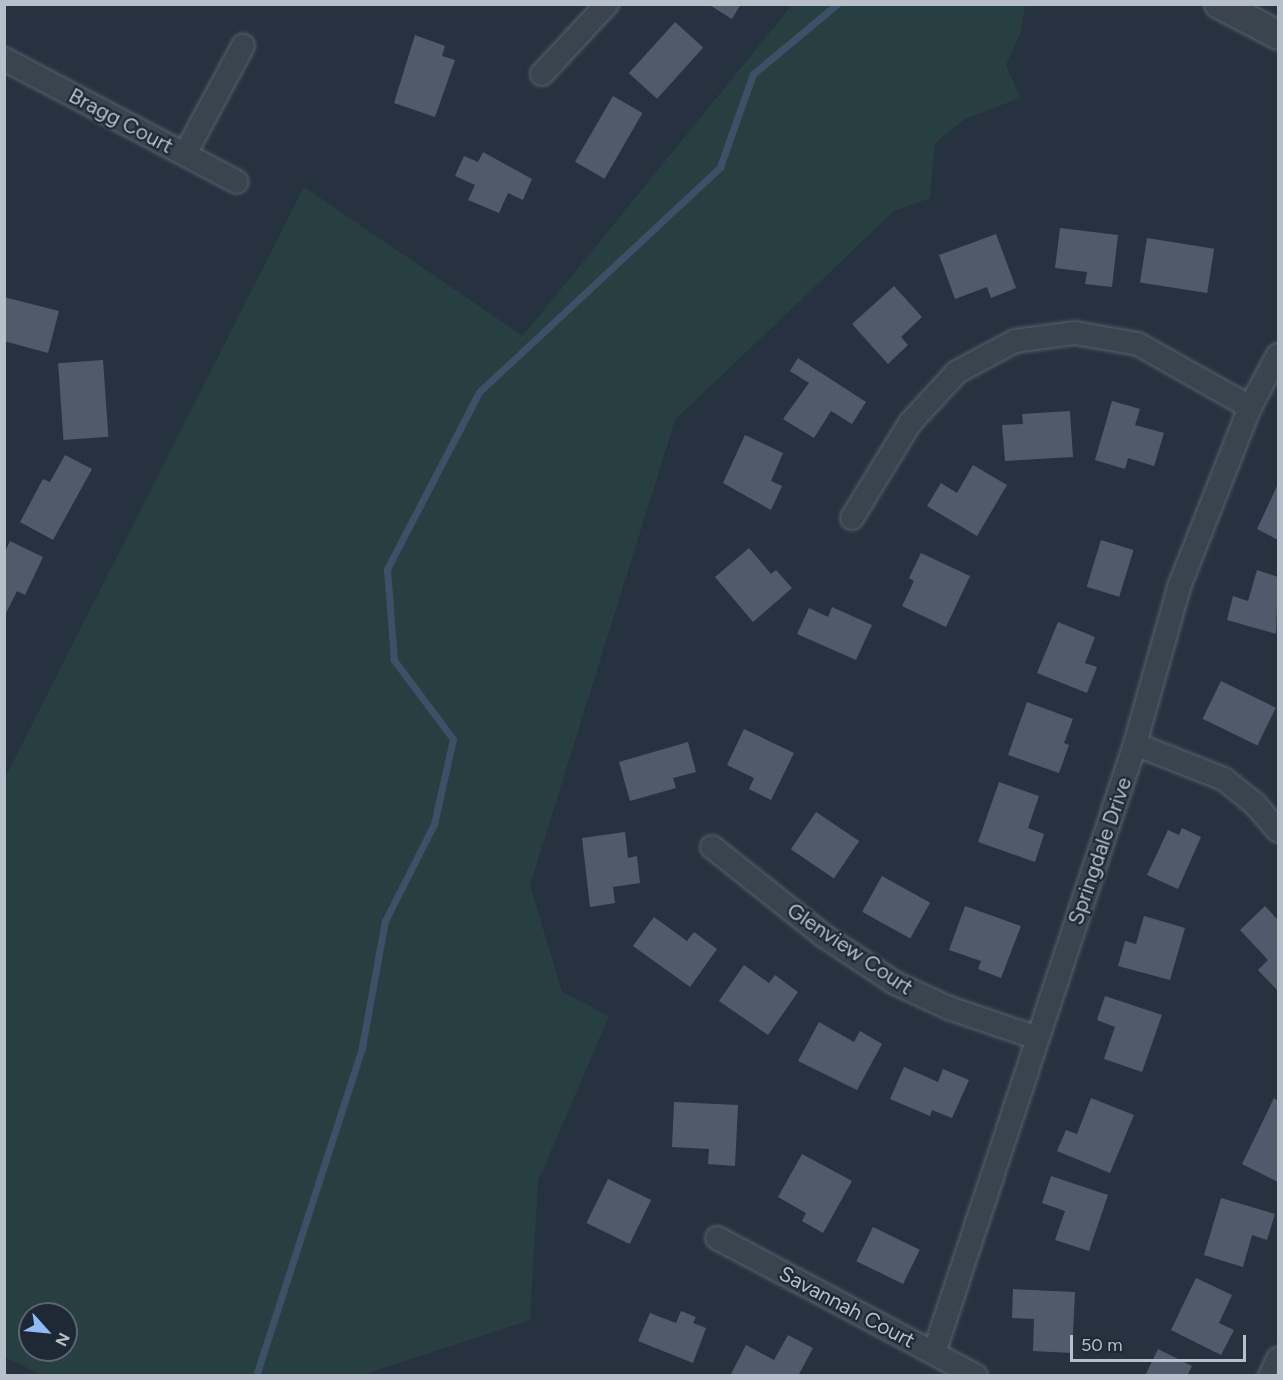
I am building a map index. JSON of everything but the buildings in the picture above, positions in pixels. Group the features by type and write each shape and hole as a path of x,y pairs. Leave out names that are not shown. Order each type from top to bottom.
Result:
{"street":[{"path":"542,74 607,4"},
{"path":"1219,4 1278,35"},
{"path":"185,154 243,46"},
{"name":"Bragg Court","path":"4,59 237,182"},
{"path":"852,518 910,423 957,372 1016,341 1075,333 1138,344 1250,407"},
{"name":"Springdale Drive","path":"934,1353 1135,744 1179,587 1250,407 1278,355"},
{"path":"1135,744 1224,779 1256,804 1278,830"},
{"name":"Glenview Court","path":"712,847 815,929 895,983 949,1008 1037,1038"},
{"name":"Savannah Court","path":"717,1238 976,1376"},
{"path":"1270,1376 1278,1359"}],"green space":[{"path":"792,5 1025,5 1021,31 1006,65 1020,98 965,119 935,143 930,198 894,211 675,420 530,885 562,992 609,1016 538,1181 530,1320 362,1375 42,1375 5,1357 5,778 304,187 523,336"}],"waterway":[{"path":"256,1376 362,1047 385,921 434,824 453,739 394,660 387,569 479,392 720,167 753,74 837,4"}]}
